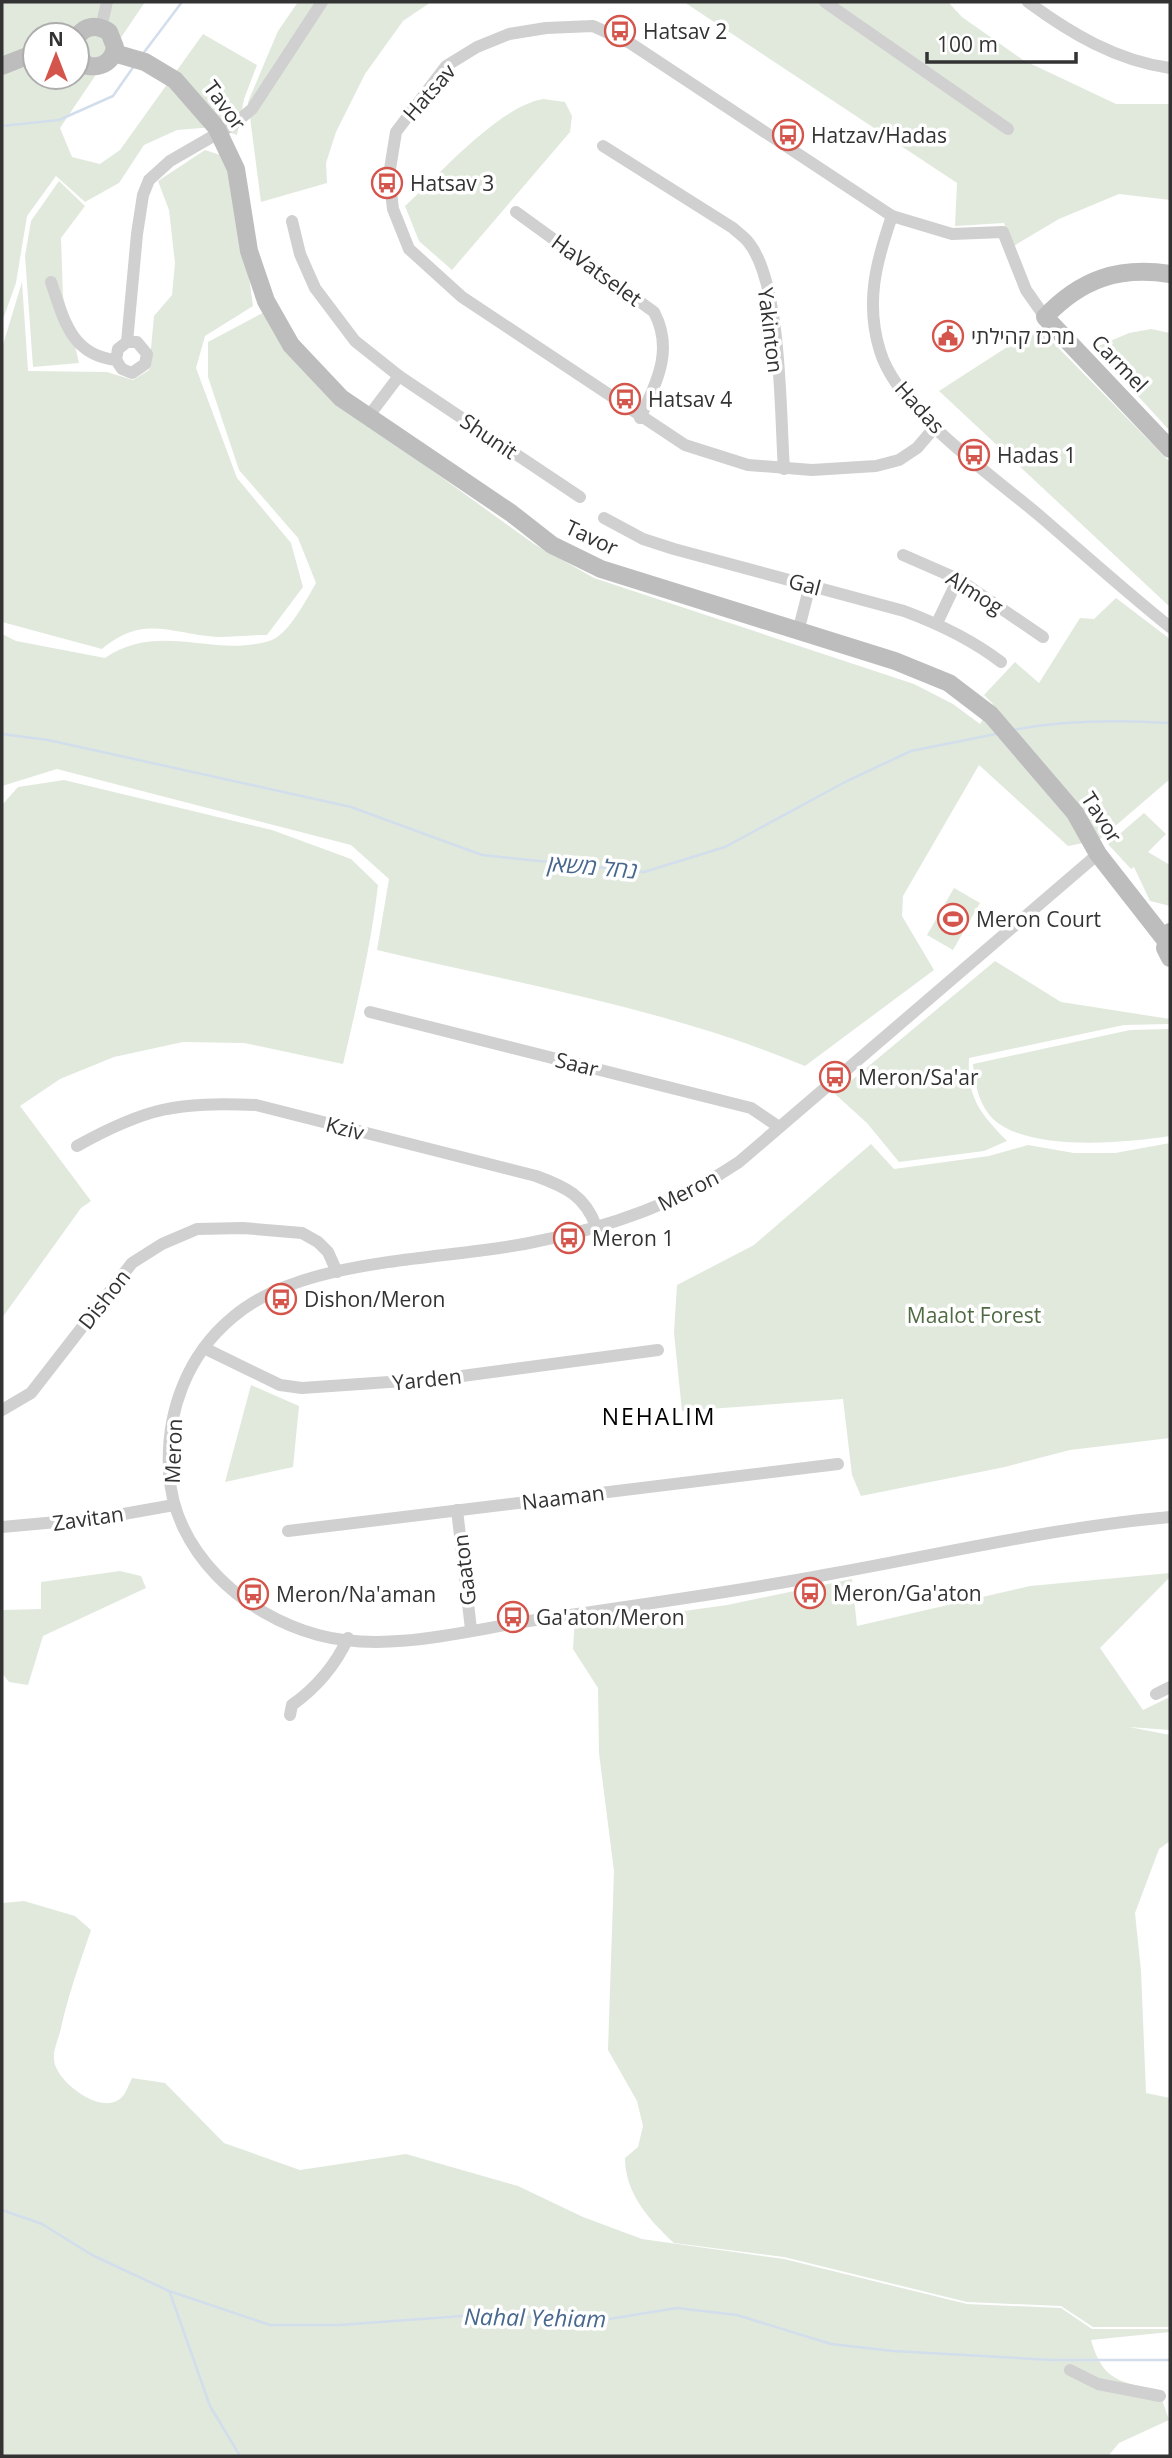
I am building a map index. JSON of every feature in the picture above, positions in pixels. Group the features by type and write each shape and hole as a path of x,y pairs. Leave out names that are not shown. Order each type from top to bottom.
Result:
{"street":[{"path":"101,27 107,2"},
{"path":"127,342 142,345 147,354 145,365 132,373 122,369 116,360 118,349 127,342 131,275 146,187 164,165 241,119 257,104 290,48 322,2"},
{"path":"825,2 1008,129"},
{"path":"1028,2 1084,39 1147,65 1170,68"},
{"name":"Hatsav","path":"935,427 917,447 899,460 876,466 784,469 748,465 685,445 640,418 462,297 409,249 393,209 389,174 396,132 446,66 477,47 509,34 593,26 630,43 892,216 952,234 1003,232"},
{"path":"91,27 101,27 113,37 114,53 107,63 91,66"},
{"name":"Tavor","path":"114,53 145,62 175,80 196,100 219,131 238,176 245,233 256,277 278,324 323,382 368,416 512,513 552,545 614,573 895,661 949,683 991,715 1075,813 1098,854 1169,944"},
{"path":"2,66 21,58"},
{"name":"Yakinton","path":"603,146 733,228 750,243 763,273 772,312 784,469"},
{"name":"HaVatselet","path":"516,212 654,312 662,327 665,349 660,375 640,418"},
{"name":"Hadas","path":"892,216 872,288 873,323 880,354 897,385 935,427 1170,627"},
{"name":"Shunit","path":"292,221 300,254 315,288 333,316 355,341 399,376 580,497"},
{"name":"Carmel","path":"1003,232 1026,290 1045,317 1170,449"},
{"path":"1045,317 1063,297 1106,275 1129,270 1170,274"},
{"path":"51,282 65,322 79,345 99,358 116,360"},
{"path":"368,416 399,376"},
{"name":"Gal","path":"604,518 653,542 937,623 980,645 1001,662"},
{"name":"Almog","path":"902,555 958,579 1043,637"},
{"path":"937,623 958,579"},
{"path":"798,632 810,585"},
{"name":"Meron","path":"1098,854 739,1162 707,1184 665,1204 530,1243 337,1272 285,1286 232,1317 204,1348 180,1391 171,1425 169,1461 174,1505 206,1562 250,1606 281,1623 321,1636 395,1642 825,1575 1105,1523 1170,1517"},
{"name":"Saar","path":"370,1013 751,1108 779,1127"},
{"name":"Kziv","path":"77,1146 122,1121 167,1107 208,1103 256,1105 536,1176 565,1186 590,1209 596,1226"},
{"name":"Dishon","path":"2,1410 31,1393 132,1264 162,1244 197,1229 243,1228 302,1233 318,1241 337,1272"},
{"name":"Yarden","path":"204,1348 280,1385 302,1388 446,1378 657,1350"},
{"name":"Naaman","path":"288,1531 838,1464"},
{"name":"Zavitan","path":"2,1527 101,1518 174,1505"},
{"name":"Gaaton","path":"457,1510 471,1629"},
{"path":"290,1715 292,1705 306,1695 338,1660 348,1639"},
{"path":"1156,1694 1170,1687"},
{"path":"1070,2370 1098,2384 1160,2396"}],"green space":[{"path":"2,2 145,2 91,82 91,21 21,21 21,91 85,91 60,128 72,157 100,164 120,150 203,34 257,65 244,99 237,135 214,127 177,130 144,145 119,183 85,202 56,176 27,216 16,283 2,322"},
{"path":"298,2 431,2 403,21 365,74 336,132 326,163 327,183 261,202 248,102 278,31"},
{"path":"684,2 948,2 962,17 1023,60 1116,104 1170,104 1170,200 1119,194 1059,219 1012,247 1004,223 955,226 957,183"},
{"path":"543,99 565,102 572,116 570,132 452,270 419,241 405,206 489,128 507,115"},
{"path":"205,150 236,160 236,181 253,306 205,336 196,368 237,478 291,543 303,587 267,635 217,637 144,629 117,638 102,649 2,622 2,348 22,282 28,371 107,372 133,380 149,370 154,316 172,295 175,263 169,210 158,181"},
{"path":"59,181 85,206 61,238 63,296 79,363 33,367 25,256 31,221"},
{"path":"270,309 376,430 534,544 594,578 914,684 953,704 980,724 993,704 984,695 1015,662 1039,683 1080,618 1094,619 1116,598 1170,639 1170,779 1099,840 1068,846 979,765 903,896 902,916 934,970 805,1066 753,1046 648,1013 377,950 389,879 351,845 57,769 2,786 2,634 16,641 105,658 125,647 146,642 248,645 269,641 283,632 316,583 298,538 239,470 208,377 208,342"},
{"path":"1038,327 1170,462 1170,607 939,391"},
{"path":"1151,329 1170,333 1170,431 1094,348 1129,333"},
{"path":"64,780 272,830 351,859 378,885 368,953 343,1064 244,1043 183,1042 114,1057 60,1079 20,1106 91,1201 81,1208 2,1318 2,805 18,787"},
{"path":"1144,813 1166,834 1148,852 1170,865 1170,906 1150,901 1134,867 1131,869 1108,844"},
{"name":"Meron Court","path":"954,888 980,903 953,950 927,935"},
{"path":"995,961 1061,1002 1170,1019 1170,1024 1124,1025 969,1058 970,1084 977,1104 1007,1141 984,1151 899,1162 867,1123 835,1094"},
{"path":"1170,1029 1170,1136 1104,1142 1053,1141 1029,1137 993,1119 978,1093 973,1064 1130,1030"},
{"name":"Maalot Forest","path":"1170,1143 1170,1438 1070,1450 1005,1467 861,1496 852,1475 843,1399 682,1411 674,1333 677,1285 754,1245 871,1144 894,1169 989,1156 1028,1145 1074,1153 1115,1153"},
{"path":"251,1385 299,1406 293,1467 225,1482"},
{"path":"120,1571 141,1576 146,1588 43,1636 28,1685 9,1682 2,1673 2,1610 41,1609 41,1582"},
{"path":"1170,1573 1170,1577 1100,1648 1143,1710 1170,1697 1170,1730 1129,1727 1170,1735 1170,1841 1159,1849 1135,1913 1141,1971 1146,2093 1170,2098 1170,2327 1093,2327 1061,2306 967,2302 784,2257 674,2243 640,2205 626,2171 625,2158 638,2147 643,2126 637,2101 608,2050 614,1871 599,1753 598,1688 573,1649 575,1617 648,1616 727,1605 852,1579 857,1626 1030,1586"},
{"path":"24,1901 75,1916 91,1930 71,1991 54,2059 56,2068 70,2086 92,2100 113,2102 122,2097 132,2078 165,2083 224,2143 300,2170 406,2154 518,2186 583,2217 642,2239 784,2259 967,2304 1061,2308 1092,2329 1170,2329 1170,2332 1091,2340 1101,2364 1115,2378 1159,2391 1169,2420 1119,2443 1108,2456 2,2456 2,1903"}],"waterway":[{"path":"142,55 182,2"},
{"path":"2,126 59,120 113,96 134,66"},
{"name":"נחל משאן","path":"1013,730 1092,722 1170,723"},
{"name":"נחל משאן","path":"2,734 48,740 351,807 482,855 644,872 725,847 847,781 911,751 996,734"},
{"name":"Nahal Yehiam","path":"2,2210 42,2224 92,2255 169,2291 270,2325 339,2325 476,2315 603,2320 677,2308 737,2315 831,2344 893,2351 1052,2360 1170,2360"},
{"path":"170,2293 210,2406 240,2456"}],"place":[{"name":"Hatsav 2","path":"620,31"},
{"name":"Hatzav/Hadas","path":"788,135"},
{"name":"Hatsav 3","path":"387,183"},
{"name":"מרכז קהילתי","path":"948,336"},
{"name":"Hatsav 4","path":"625,399"},
{"name":"Hadas 1","path":"974,455"},
{"name":"Meron Court","path":"953,919"},
{"name":"Meron/Sa'ar","path":"835,1077"},
{"name":"Meron 1","path":"569,1238"},
{"name":"Dishon/Meron","path":"281,1299"},
{"name":"Meron/Ga'aton","path":"810,1593"},
{"name":"Meron/Na'aman","path":"253,1594"},
{"name":"Ga'aton/Meron","path":"513,1617"}],"district":[{"name":"NEHALIM","path":"659,1416"}]}
